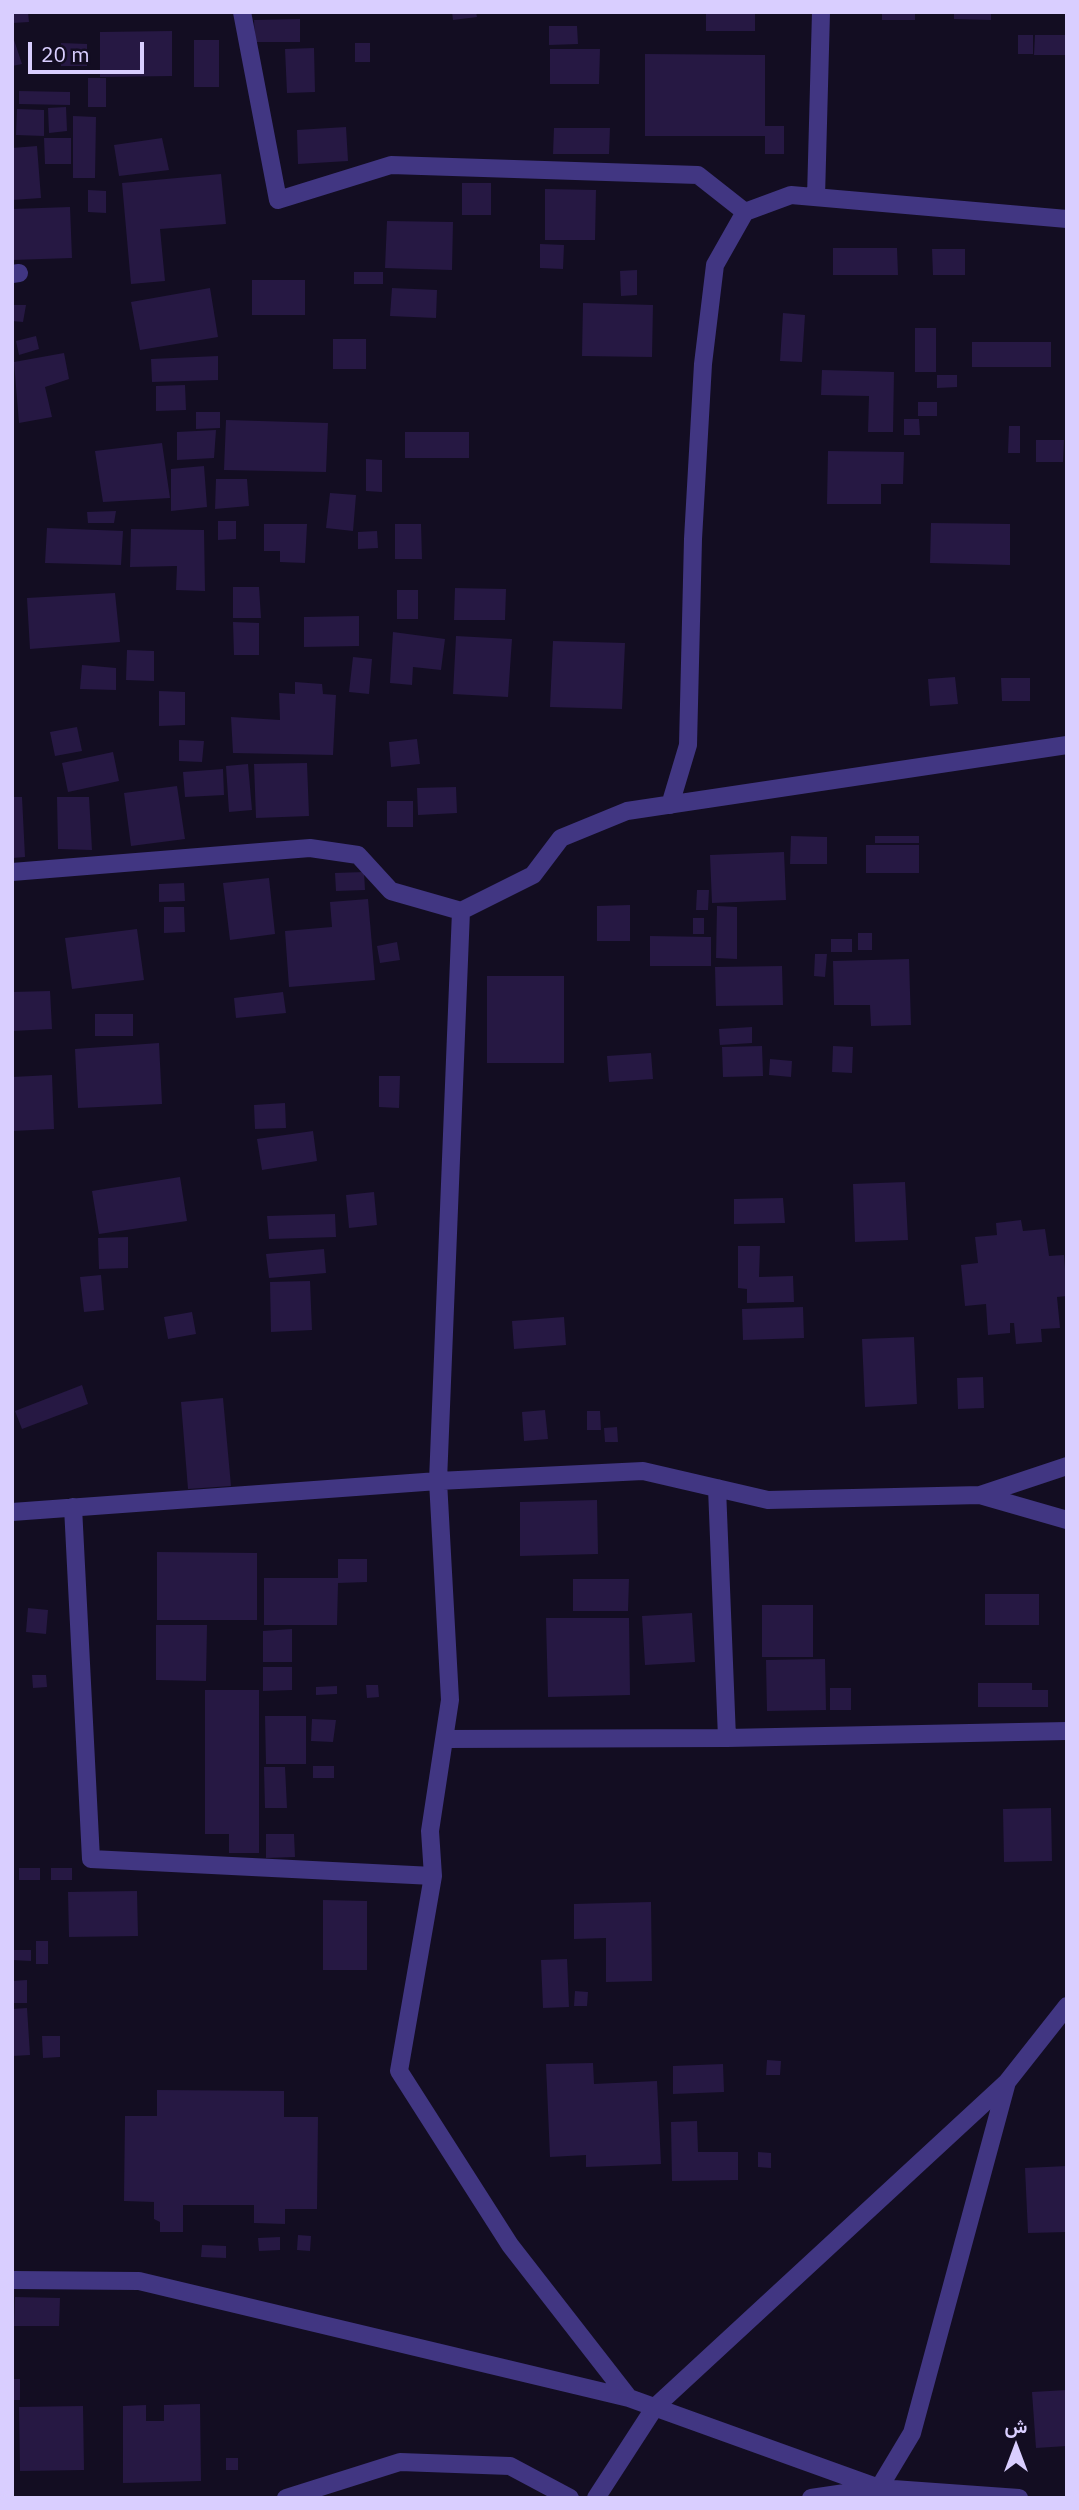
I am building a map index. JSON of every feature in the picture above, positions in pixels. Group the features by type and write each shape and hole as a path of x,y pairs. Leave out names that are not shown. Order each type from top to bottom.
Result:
{"street":[{"path":"242,12 278,200 391,165 698,175 745,212"},
{"path":"816,197 821,12"},
{"path":"670,805 688,745 698,445 703,364 715,265 745,212 791,195 1067,219"},
{"path":"12,872 310,848 358,855 391,891 461,911 533,874 561,838 627,811 1067,745"},
{"path":"461,911 438,1481 450,1700 430,1830 433,1876 399,2071 510,2245 629,2398"},
{"path":"12,1513 438,1481 643,1471 768,1500 980,1495 1067,1466"},
{"path":"717,1488 727,1738"},
{"path":"980,1495 1067,1520"},
{"path":"74,1507 91,1859 433,1876"},
{"path":"444,1740 1067,1731"},
{"path":"596,2498 655,2407 1007,2082 1067,2006"},
{"path":"883,2494 912,2433 1007,2082"},
{"path":"12,2280 139,2281 629,2398 883,2494"},
{"path":"286,2498 400,2462 510,2466 570,2498"},
{"path":"811,2498 883,2494 1019,2498"}],"building":[{"path":"12,12 28,12 29,22 12,23"},
{"path":"452,12 476,12 477,17 453,20"},
{"path":"706,12 755,12 755,31 706,31"},
{"path":"882,12 915,12 915,20 882,20"},
{"path":"954,12 991,12 991,20 954,19"},
{"path":"300,19 300,42 255,42 254,20"},
{"path":"549,26 577,26 578,44 549,45"},
{"path":"172,31 172,76 100,77 100,32"},
{"path":"12,34 22,64 12,66"},
{"path":"1018,35 1033,35 1033,54 1018,54"},
{"path":"1035,35 1067,35 1067,55 1034,55"},
{"path":"194,40 219,40 219,87 194,87"},
{"path":"61,43 87,44 87,66 61,66"},
{"path":"355,43 370,43 370,62 355,62"},
{"path":"314,48 315,92 287,93 285,49"},
{"path":"550,49 600,49 599,84 550,84"},
{"path":"645,54 765,55 765,126 784,126 784,154 765,154 765,136 645,136"},
{"path":"88,78 106,78 106,107 88,107"},
{"path":"19,91 70,92 70,105 19,104"},
{"path":"66,107 67,131 49,133 48,108"},
{"path":"17,109 44,110 44,136 16,135"},
{"path":"73,116 96,117 95,178 73,178"},
{"path":"346,127 348,161 298,164 297,130"},
{"path":"554,128 610,128 609,154 553,154"},
{"path":"44,138 71,138 71,164 45,164"},
{"path":"162,138 169,170 119,176 114,145"},
{"path":"37,146 41,198 12,200 12,148"},
{"path":"221,174 226,224 160,229 165,281 131,284 122,183"},
{"path":"462,183 491,183 491,215 462,215"},
{"path":"545,189 596,190 595,240 545,240"},
{"path":"88,190 106,191 106,213 88,212"},
{"path":"70,207 72,258 12,260 12,209"},
{"path":"387,221 453,222 452,270 385,268"},
{"path":"540,244 564,245 563,269 540,268"},
{"path":"833,248 897,248 898,275 833,275"},
{"path":"932,249 965,249 965,275 933,275"},
{"path":"637,270 637,295 621,296 620,271"},
{"path":"354,272 383,272 383,284 354,284"},
{"path":"252,280 305,280 305,315 252,315"},
{"path":"210,288 218,337 140,350 131,302"},
{"path":"392,288 437,290 436,318 390,316"},
{"path":"583,303 653,305 652,357 582,356"},
{"path":"12,305 26,305 23,322 12,321"},
{"path":"783,313 805,315 802,362 780,361"},
{"path":"915,328 936,328 936,372 915,372"},
{"path":"36,336 39,349 19,355 16,341"},
{"path":"333,339 366,339 366,369 333,369"},
{"path":"972,342 1051,342 1051,367 972,367"},
{"path":"64,353 69,379 45,387 52,417 19,423 14,362"},
{"path":"218,356 218,380 152,382 151,359"},
{"path":"822,370 894,372 893,432 868,432 869,396 821,395"},
{"path":"937,375 957,375 957,387 937,388"},
{"path":"185,385 186,410 156,411 156,386"},
{"path":"918,402 937,402 937,416 918,416"},
{"path":"196,412 220,412 220,428 196,429"},
{"path":"904,419 919,419 920,435 904,435"},
{"path":"226,420 328,423 326,472 224,470"},
{"path":"1009,426 1020,426 1020,453 1008,453"},
{"path":"216,430 214,458 177,460 177,432"},
{"path":"405,432 469,432 469,458 405,458"},
{"path":"1036,440 1064,440 1063,462 1036,462"},
{"path":"162,443 170,498 103,502 95,451"},
{"path":"828,451 904,452 903,484 881,484 881,504 827,504"},
{"path":"366,459 382,460 382,492 366,491"},
{"path":"204,466 207,507 171,511 171,469"},
{"path":"216,479 247,479 249,506 215,509"},
{"path":"330,493 356,495 353,531 326,528"},
{"path":"116,511 114,523 88,523 87,512"},
{"path":"218,521 236,521 236,539 218,540"},
{"path":"931,523 1010,524 1010,565 930,563"},
{"path":"264,524 307,524 305,563 280,562 280,551 264,551"},
{"path":"395,524 421,524 422,559 395,559"},
{"path":"47,528 123,531 121,565 45,563"},
{"path":"131,529 204,530 205,591 176,590 177,566 130,567"},
{"path":"377,531 378,548 358,549 358,532"},
{"path":"233,587 259,587 261,618 233,618"},
{"path":"455,588 506,589 505,620 454,620"},
{"path":"397,590 418,590 418,619 397,619"},
{"path":"115,593 120,642 30,649 27,598"},
{"path":"359,616 359,646 304,647 304,617"},
{"path":"233,622 259,623 259,655 234,655"},
{"path":"393,632 445,639 441,670 413,667 412,685 390,683"},
{"path":"456,636 512,639 508,697 453,694"},
{"path":"553,641 625,643 622,709 550,707"},
{"path":"127,650 154,651 154,681 126,680"},
{"path":"353,657 372,659 369,694 349,692"},
{"path":"82,665 116,668 116,690 80,689"},
{"path":"955,677 958,704 930,706 928,679"},
{"path":"1001,678 1030,678 1030,701 1002,701"},
{"path":"295,682 322,684 323,694 336,695 333,755 233,753 231,717 280,720 279,693 295,694"},
{"path":"159,691 185,692 185,725 159,726"},
{"path":"77,727 82,751 55,756 50,732"},
{"path":"417,739 420,764 391,767 389,742"},
{"path":"179,740 204,741 202,762 179,761"},
{"path":"113,752 119,781 68,792 62,763"},
{"path":"307,763 309,816 256,818 254,764"},
{"path":"248,764 252,810 229,812 226,766"},
{"path":"223,769 224,795 185,797 183,772"},
{"path":"177,786 185,839 131,846 124,793"},
{"path":"456,787 457,813 418,815 417,788"},
{"path":"12,797 22,797 25,857 12,858"},
{"path":"57,797 89,797 92,850 58,849"},
{"path":"387,801 413,801 413,827 387,827"},
{"path":"791,836 827,837 827,864 790,864"},
{"path":"875,836 919,836 919,843 875,843"},
{"path":"866,845 919,845 919,873 866,873"},
{"path":"784,852 786,900 712,903 710,855"},
{"path":"364,872 365,890 336,891 335,873"},
{"path":"269,878 275,934 230,940 223,883"},
{"path":"184,883 185,901 159,902 159,884"},
{"path":"697,890 709,890 708,910 696,910"},
{"path":"368,899 375,980 289,987 285,931 332,927 330,902"},
{"path":"630,905 630,941 597,941 597,906"},
{"path":"717,906 737,907 737,959 716,958"},
{"path":"164,907 184,907 185,932 164,933"},
{"path":"693,918 704,918 704,934 693,934"},
{"path":"137,929 144,980 72,989 65,938"},
{"path":"858,933 872,933 872,950 858,950"},
{"path":"650,936 711,937 711,966 650,966"},
{"path":"831,939 852,939 852,952 831,952"},
{"path":"397,942 400,960 380,963 377,946"},
{"path":"815,954 827,954 825,977 814,976"},
{"path":"909,959 911,1025 871,1026 870,1005 834,1005 833,961"},
{"path":"782,966 783,1005 716,1006 715,967"},
{"path":"487,976 564,976 564,1063 487,1063"},
{"path":"50,991 52,1029 12,1031 12,992"},
{"path":"283,992 286,1013 236,1018 234,998"},
{"path":"95,1014 133,1014 133,1036 95,1036"},
{"path":"752,1027 752,1043 720,1045 719,1029"},
{"path":"159,1043 162,1104 78,1108 75,1049"},
{"path":"762,1046 763,1076 723,1077 722,1047"},
{"path":"833,1046 853,1047 852,1073 832,1072"},
{"path":"651,1053 653,1079 609,1082 607,1056"},
{"path":"770,1059 792,1061 791,1077 769,1075"},
{"path":"52,1075 54,1129 12,1131 12,1077"},
{"path":"379,1076 400,1076 399,1108 379,1107"},
{"path":"285,1103 286,1128 255,1129 254,1105"},
{"path":"313,1131 317,1161 262,1170 257,1139"},
{"path":"180,1177 187,1221 99,1234 92,1191"},
{"path":"905,1182 908,1240 855,1242 853,1184"},
{"path":"374,1192 377,1225 349,1228 346,1195"},
{"path":"783,1198 785,1223 734,1224 734,1199"},
{"path":"335,1214 336,1237 269,1239 267,1216"},
{"path":"1021,1220 1023,1231 1045,1229 1049,1256 1064,1255 1067,1296 1057,1297 1060,1328 1041,1329 1042,1342 1016,1344 1014,1323 1010,1323 1010,1333 988,1335 986,1304 965,1306 961,1265 978,1263 975,1237 997,1235 996,1223"},
{"path":"128,1237 128,1268 99,1269 98,1238"},
{"path":"738,1246 760,1246 759,1277 793,1276 794,1302 747,1303 747,1289 738,1288"},
{"path":"324,1249 326,1273 269,1278 266,1254"},
{"path":"101,1275 104,1310 84,1312 80,1277"},
{"path":"310,1281 312,1330 271,1332 270,1282"},
{"path":"803,1307 804,1338 743,1340 742,1309"},
{"path":"192,1312 196,1334 168,1339 164,1317"},
{"path":"564,1317 566,1345 514,1349 512,1321"},
{"path":"914,1337 917,1404 865,1407 862,1339"},
{"path":"983,1377 984,1408 958,1409 957,1378"},
{"path":"82,1385 88,1404 22,1429 15,1411"},
{"path":"223,1398 231,1486 188,1489 181,1402"},
{"path":"545,1410 548,1439 524,1441 522,1412"},
{"path":"587,1411 600,1411 601,1430 587,1430"},
{"path":"617,1427 618,1442 605,1442 604,1428"},
{"path":"597,1500 598,1554 520,1556 520,1502"},
{"path":"157,1552 257,1553 257,1620 157,1620"},
{"path":"338,1559 367,1559 367,1582 338,1583 337,1625 264,1625 264,1578 338,1578"},
{"path":"573,1579 629,1579 628,1611 573,1611"},
{"path":"985,1594 1039,1594 1039,1625 985,1625"},
{"path":"762,1605 813,1605 813,1657 762,1657"},
{"path":"28,1608 48,1610 46,1634 26,1632"},
{"path":"692,1613 695,1662 645,1665 642,1616"},
{"path":"546,1618 629,1618 630,1695 548,1697"},
{"path":"156,1625 207,1625 206,1681 156,1680"},
{"path":"292,1629 292,1662 263,1662 263,1631"},
{"path":"825,1659 826,1710 767,1711 766,1660"},
{"path":"263,1667 292,1667 292,1690 263,1691"},
{"path":"32,1675 46,1675 47,1687 33,1688"},
{"path":"978,1683 1032,1683 1032,1690 1048,1690 1048,1707 978,1707"},
{"path":"366,1685 378,1685 379,1697 367,1698"},
{"path":"337,1686 337,1694 316,1695 316,1687"},
{"path":"830,1688 851,1688 851,1710 830,1710"},
{"path":"205,1690 259,1690 259,1853 229,1853 229,1834 205,1834"},
{"path":"265,1716 306,1716 306,1764 266,1764"},
{"path":"312,1719 336,1720 333,1742 311,1741"},
{"path":"313,1766 334,1766 334,1778 313,1778"},
{"path":"264,1767 285,1767 287,1808 265,1808"},
{"path":"1051,1808 1052,1861 1004,1862 1003,1809"},
{"path":"266,1834 294,1834 295,1857 266,1858"},
{"path":"19,1868 40,1868 40,1880 19,1880"},
{"path":"51,1868 72,1868 72,1880 51,1880"},
{"path":"137,1891 138,1936 69,1937 68,1892"},
{"path":"323,1900 367,1901 367,1970 323,1970"},
{"path":"651,1902 652,1981 606,1982 606,1938 574,1939 574,1904"},
{"path":"36,1941 48,1941 48,1964 36,1964"},
{"path":"12,1950 31,1950 31,1961 12,1960"},
{"path":"567,1959 569,2007 543,2008 541,1960"},
{"path":"27,1980 27,2003 12,2003 12,1981"},
{"path":"575,1991 588,1992 587,2006 574,2006"},
{"path":"27,2008 30,2055 12,2056 12,2009"},
{"path":"42,2036 60,2036 60,2057 43,2058"},
{"path":"767,2060 781,2061 780,2075 766,2075"},
{"path":"593,2063 594,2084 657,2081 661,2164 586,2167 586,2155 550,2157 546,2064"},
{"path":"723,2064 724,2092 673,2094 673,2066"},
{"path":"157,2090 284,2091 284,2117 318,2117 317,2209 285,2209 285,2224 254,2223 254,2205 183,2205 183,2232 160,2232 160,2222 154,2219 154,2202 124,2201 125,2116 157,2116"},
{"path":"697,2121 698,2152 738,2152 738,2180 672,2181 671,2122"},
{"path":"758,2152 771,2153 771,2168 758,2167"},
{"path":"1067,2166 1067,2232 1028,2233 1025,2168"},
{"path":"298,2235 311,2236 310,2251 297,2250"},
{"path":"280,2237 280,2250 259,2251 258,2238"},
{"path":"202,2245 226,2246 226,2258 201,2257"},
{"path":"15,2297 60,2298 59,2326 14,2326"},
{"path":"12,2379 20,2379 20,2400 12,2400"},
{"path":"1067,2390 1067,2446 1036,2448 1032,2392"},
{"path":"200,2404 201,2481 123,2483 123,2406 146,2405 146,2421 164,2421 164,2405"},
{"path":"83,2406 84,2470 20,2471 19,2407"},
{"path":"226,2458 238,2458 238,2470 226,2470"}]}
